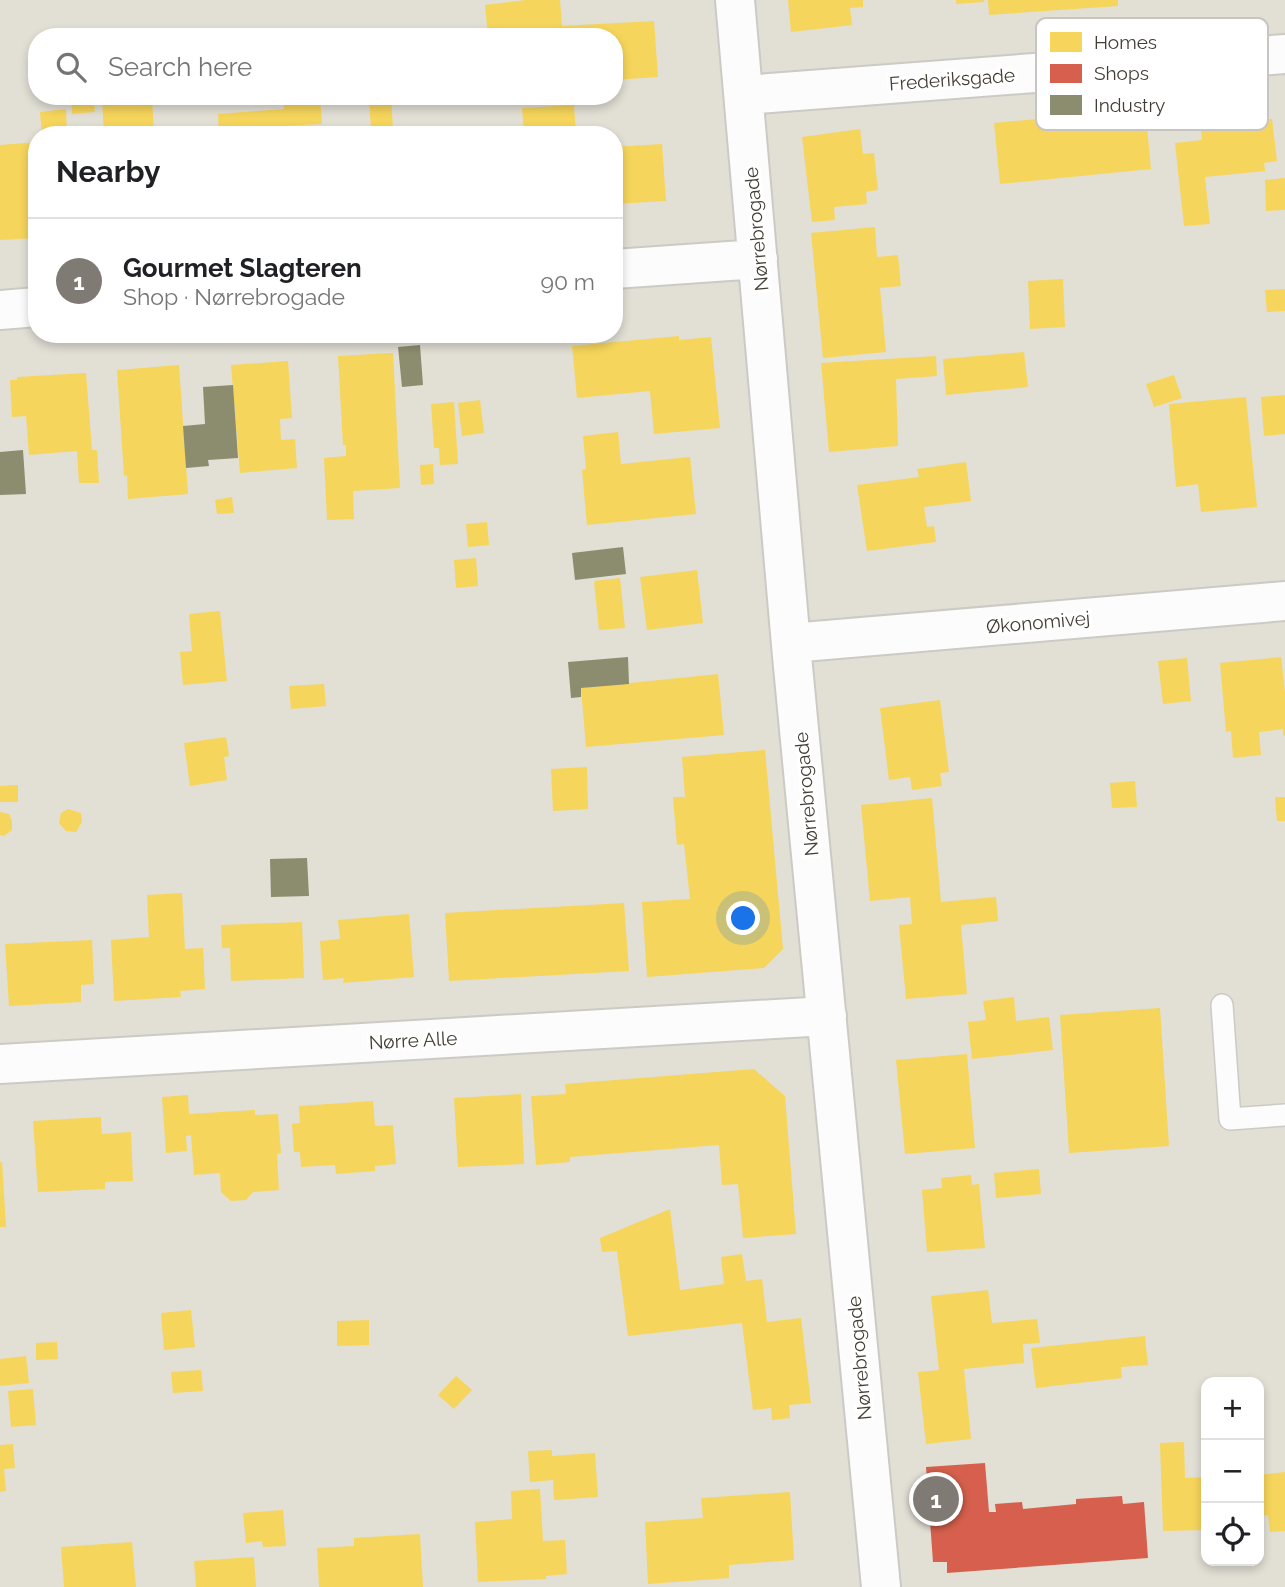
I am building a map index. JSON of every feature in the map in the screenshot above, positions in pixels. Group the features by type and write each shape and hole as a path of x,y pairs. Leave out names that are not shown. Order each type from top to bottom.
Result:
{"street":[{"name":"Nørrebrogade","path":"735,0 792,643 881,1587"},
{"name":"Frederiksgade","path":"744,95 1036,73"},
{"path":"623,268 758,259"},
{"path":"0,310 28,308"},
{"name":"Økonomivej","path":"792,643 1285,601"},
{"name":"Nørre Alle","path":"0,1064 827,1016"}],"lane":[{"path":"1223,1004 1230,1119 1285,1115"}],"shaded area":[{"path":"0,0 1285,0 1285,1587 0,1587"}],"building: Homes":[{"path":"526,0 560,0 562,26 654,21 658,77 623,79 623,28 487,28 485,5"},
{"path":"788,0 863,0 863,7 850,8 852,25 791,32"},
{"path":"956,0 984,0 984,2 956,4"},
{"path":"988,0 1118,0 1118,6 989,15"},
{"path":"72,105 94,105 95,112 72,114"},
{"path":"102,105 152,105 154,126 104,126"},
{"path":"284,105 321,105 322,124 219,126 218,114 284,109"},
{"path":"369,105 392,105 393,126 371,126"},
{"path":"574,105 575,126 523,126 522,108"},
{"path":"66,109 67,126 41,126 40,112"},
{"path":"1036,119 1036,130 1147,130 1151,169 1000,184 994,123"},
{"path":"1268,119 1272,119 1277,161 1264,163 1265,171 1205,177 1210,224 1184,226 1175,143 1202,140 1201,130 1268,130"},
{"path":"860,129 863,154 874,153 878,190 866,192 867,204 834,207 835,220 812,222 802,137"},
{"path":"28,143 28,238 0,240 0,145"},
{"path":"662,144 666,201 623,203 623,146"},
{"path":"1285,178 1285,210 1266,211 1265,180"},
{"path":"875,227 877,257 898,255 901,286 880,288 886,352 823,358 811,233"},
{"path":"1063,279 1065,327 1030,329 1028,281"},
{"path":"1285,289 1285,311 1267,312 1265,290"},
{"path":"679,336 679,340 711,337 720,428 654,434 650,391 577,398 572,346"},
{"path":"1024,352 1028,387 946,395 943,359"},
{"path":"393,353 400,488 353,491 354,519 327,520 324,458 346,456 346,445 343,445 338,356"},
{"path":"936,356 937,376 896,379 898,446 829,452 821,363"},
{"path":"288,361 292,418 280,419 281,440 295,439 297,468 240,473 231,365"},
{"path":"179,365 188,494 128,499 117,370"},
{"path":"86,373 92,450 97,450 99,483 79,483 77,451 29,455 26,416 12,417 10,380 17,380 17,377"},
{"path":"1174,375 1182,398 1154,407 1146,384"},
{"path":"1285,395 1285,434 1264,436 1261,397"},
{"path":"1246,397 1257,507 1201,512 1198,484 1176,487 1169,404"},
{"path":"480,400 484,433 462,436 458,403"},
{"path":"454,402 458,464 440,465 439,448 434,448 431,404"},
{"path":"618,432 621,464 690,457 696,514 587,525 582,470 586,469 583,436"},
{"path":"966,462 971,501 924,507 927,527 934,526 936,542 867,551 857,485 919,477 917,469"},
{"path":"433,464 434,484 421,485 420,465"},
{"path":"232,497 234,513 217,514 215,500"},
{"path":"487,522 489,545 468,547 466,524"},
{"path":"476,558 478,586 456,588 454,560"},
{"path":"697,570 703,623 647,630 640,577"},
{"path":"620,578 625,628 599,630 594,581"},
{"path":"220,611 227,681 183,685 180,652 192,651 189,614"},
{"path":"1281,657 1285,692 1285,735 1283,736 1283,729 1259,732 1261,755 1233,758 1231,731 1226,732 1220,663"},
{"path":"1187,658 1191,701 1163,704 1158,661"},
{"path":"718,674 724,735 586,747 581,688"},
{"path":"324,684 326,706 291,709 289,686"},
{"path":"940,700 949,772 940,773 942,786 912,790 910,777 889,780 880,708"},
{"path":"226,737 229,756 224,757 227,780 190,786 184,743"},
{"path":"765,750 783,949 764,968 647,977 642,902 690,899 684,844 677,845 673,797 685,797 682,757"},
{"path":"587,767 588,809 553,811 551,769"},
{"path":"1135,781 1137,807 1112,808 1110,783"},
{"path":"18,785 18,802 0,802 0,786"},
{"path":"1275,797 1285,797 1285,821 1277,821"},
{"path":"932,798 941,902 996,897 998,921 961,925 967,994 906,999 899,925 912,924 910,897 870,901 861,805"},
{"path":"68,809 81,813 82,822 76,832 66,831 59,823 61,813"},
{"path":"0,812 9,814 12,821 12,830 4,836 0,835"},
{"path":"182,893 185,949 203,948 205,989 180,991 181,997 114,1001 111,940 149,937 147,895"},
{"path":"624,903 629,971 449,981 445,913"},
{"path":"409,914 414,977 343,983 344,978 323,980 320,941 340,939 338,920"},
{"path":"302,922 304,978 231,981 230,948 222,948 221,925"},
{"path":"92,940 94,984 81,985 81,1002 9,1006 5,944"},
{"path":"1014,997 1016,1021 1049,1017 1053,1050 972,1059 968,1022 986,1020 983,1001"},
{"path":"1160,1008 1169,1146 1069,1153 1060,1015"},
{"path":"967,1054 975,1148 905,1154 896,1060"},
{"path":"754,1069 785,1096 796,1234 743,1238 738,1184 722,1185 719,1145 570,1157 570,1162 536,1165 531,1096 566,1094 565,1084"},
{"path":"521,1094 524,1164 458,1167 454,1098"},
{"path":"188,1095 189,1114 255,1110 255,1115 278,1114 281,1153 277,1154 279,1190 253,1192 246,1200 231,1201 221,1192 220,1173 194,1175 191,1135 186,1136 187,1151 166,1153 162,1097"},
{"path":"373,1101 375,1126 393,1125 396,1164 375,1166 375,1171 336,1174 335,1165 301,1167 300,1152 294,1152 292,1124 300,1123 299,1106"},
{"path":"101,1117 102,1134 131,1132 133,1181 105,1182 105,1189 38,1192 33,1121"},
{"path":"2,1162 6,1227 0,1227"},
{"path":"1039,1169 1041,1194 996,1198 994,1173"},
{"path":"971,1175 972,1185 979,1184 985,1248 927,1252 922,1190 942,1188 941,1178"},
{"path":"670,1209 680,1290 724,1284 721,1257 742,1254 746,1281 762,1279 767,1322 801,1318 811,1403 789,1405 790,1418 772,1420 771,1408 753,1410 742,1323 628,1336 617,1251 602,1252 600,1238"},
{"path":"988,1290 992,1323 1037,1319 1040,1343 1023,1344 1024,1363 964,1369 971,1439 926,1444 918,1372 939,1370 931,1296"},
{"path":"191,1310 195,1347 164,1350 161,1313"},
{"path":"369,1320 369,1345 337,1346 337,1321"},
{"path":"1145,1336 1148,1365 1121,1367 1122,1378 1036,1388 1031,1348"},
{"path":"57,1342 58,1359 36,1360 36,1343"},
{"path":"26,1356 29,1383 0,1386 0,1359"},
{"path":"201,1370 203,1391 173,1393 171,1372"},
{"path":"456,1376 472,1390 454,1409 438,1395"},
{"path":"33,1389 36,1425 11,1427 8,1391"},
{"path":"1184,1442 1185,1478 1201,1477 1201,1530 1163,1531 1160,1443"},
{"path":"13,1444 15,1468 4,1469 6,1491 0,1492 0,1445"},
{"path":"552,1450 552,1456 595,1453 598,1497 554,1500 553,1480 530,1482 528,1451"},
{"path":"1285,1472 1285,1531 1270,1532 1268,1515 1264,1515 1264,1474"},
{"path":"540,1489 543,1541 565,1540 567,1574 546,1576 546,1579 478,1582 475,1522 512,1519 511,1491"},
{"path":"790,1492 794,1560 729,1565 729,1578 648,1584 645,1522 703,1518 701,1498"},
{"path":"283,1510 286,1546 263,1547 262,1541 246,1543 243,1513"},
{"path":"420,1534 423,1587 319,1587 317,1548 354,1546 354,1538"},
{"path":"132,1542 136,1587 64,1587 61,1547"},
{"path":"254,1557 256,1587 196,1587 194,1561"}],"building: Shops":[{"path":"985,1463 989,1512 996,1512 995,1504 1022,1502 1023,1509 1076,1504 1076,1499 1122,1496 1123,1504 1144,1502 1148,1558 947,1573 947,1562 933,1562 926,1467"}],"building: Industry":[{"path":"420,345 423,385 402,387 398,347"},
{"path":"233,385 238,458 208,460 209,466 186,468 183,426 205,424 203,387"},
{"path":"23,450 26,494 0,495 0,452"},
{"path":"623,547 626,574 575,580 572,553"},
{"path":"628,657 629,684 581,688 581,697 571,698 568,662"},
{"path":"307,858 309,896 271,897 270,859"}],"place":[{"name":"Gourmet Slagteren","path":"936,1499"}]}
